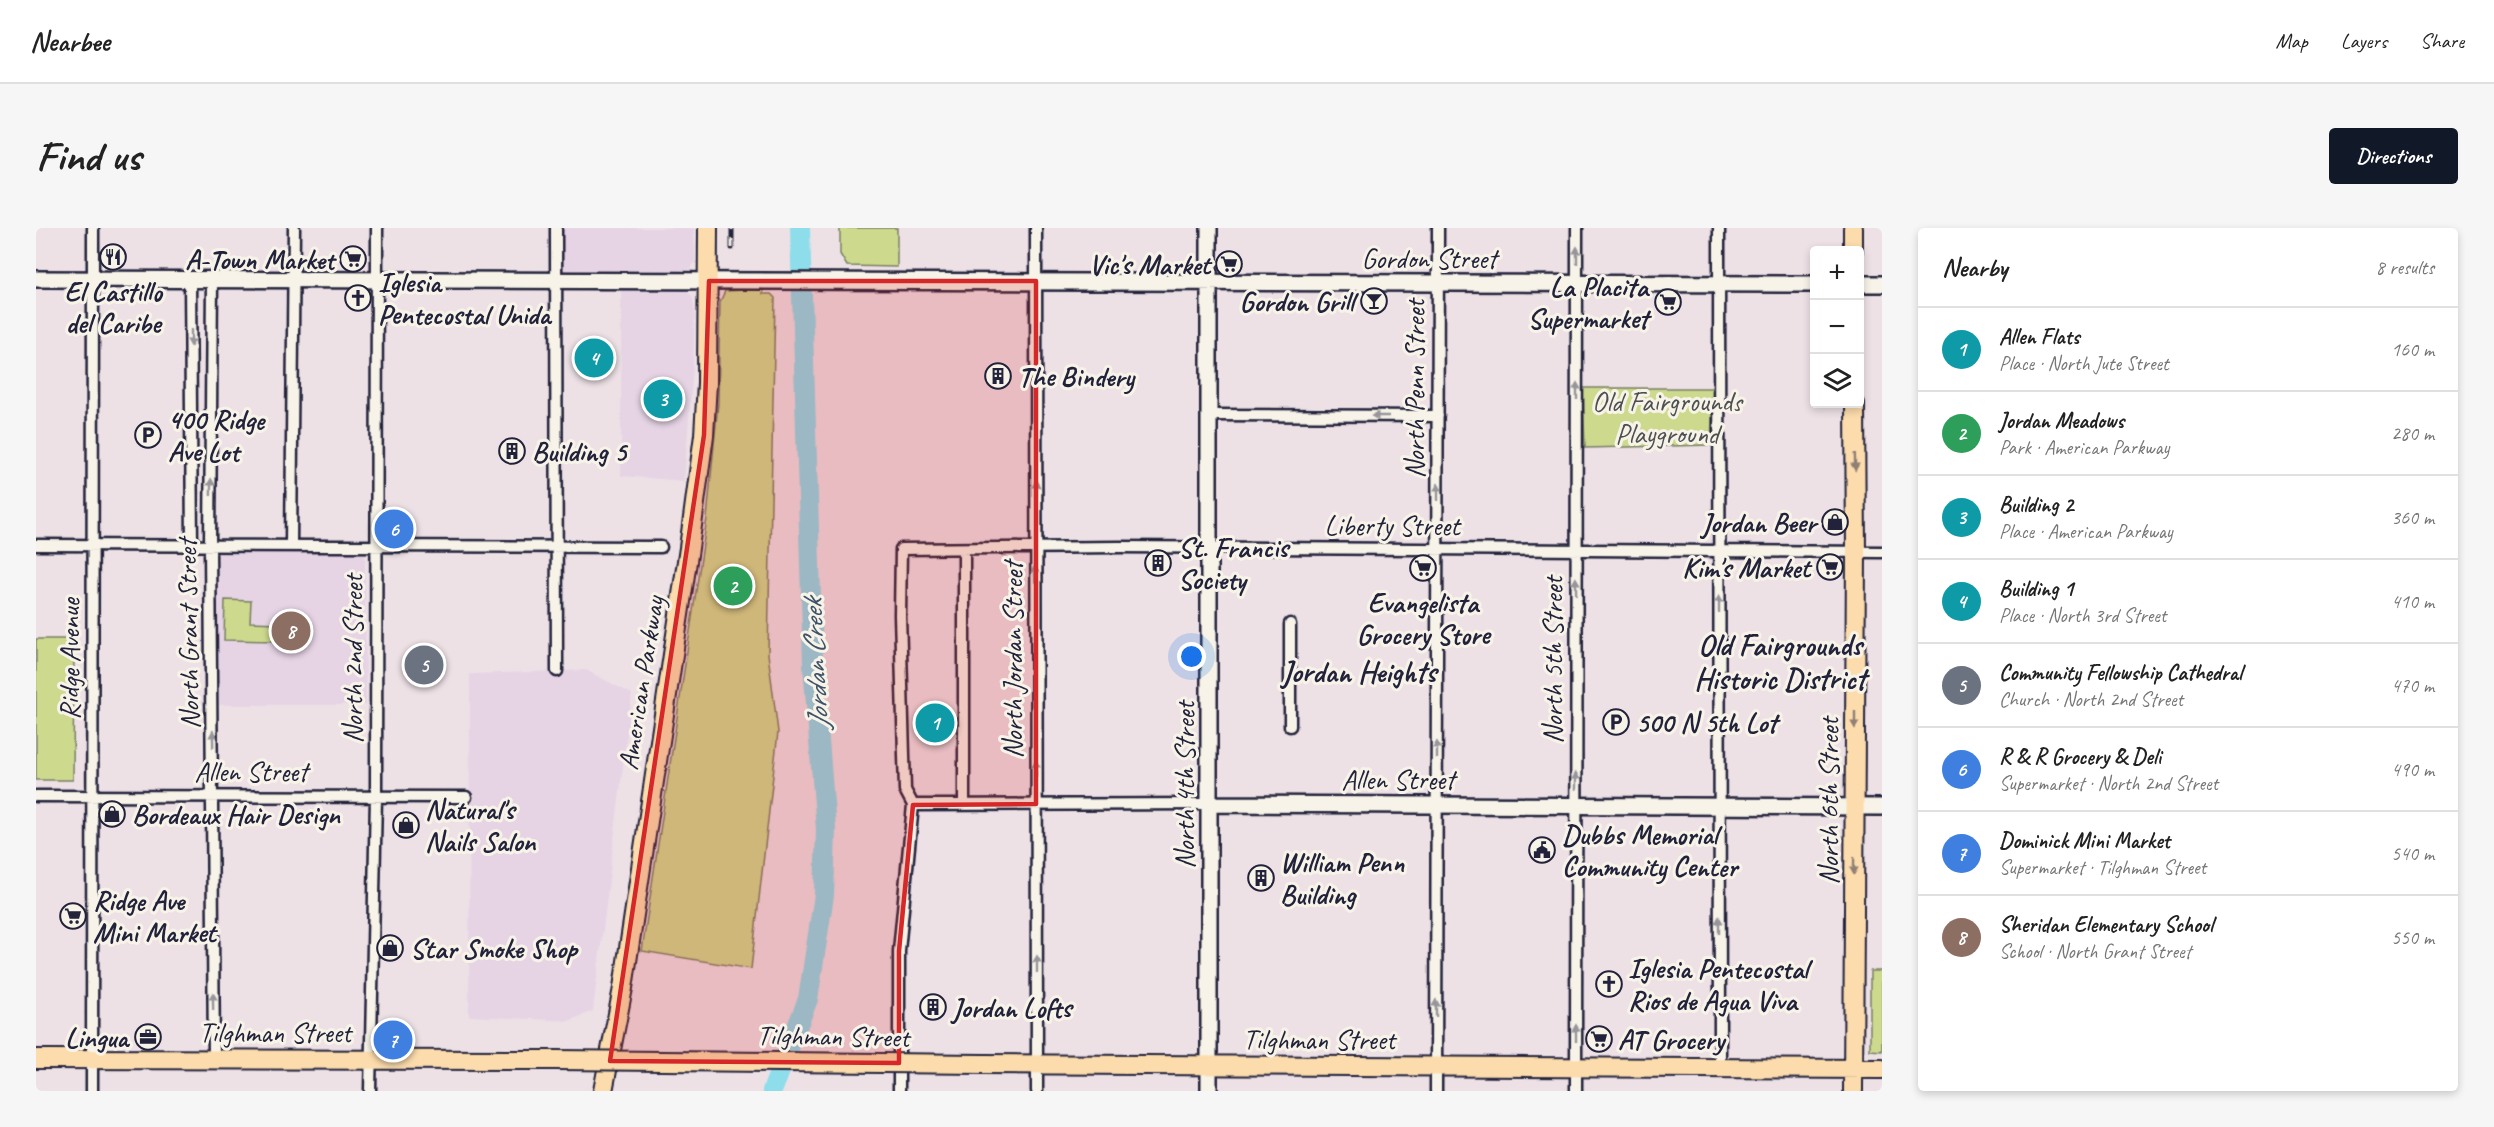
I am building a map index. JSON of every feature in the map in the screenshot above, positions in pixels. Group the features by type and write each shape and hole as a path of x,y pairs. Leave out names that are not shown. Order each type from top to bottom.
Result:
{"main road":[{"name":"American Parkway","path":"603,1091 623,988 704,435 709,281 708,228"},
{"path":"1853,228 1853,246"},
{"name":"North 6th Street","path":"1852,1091 1855,408"},
{"name":"Tilghman Street","path":"36,1059 555,1060 1882,1069"}],"street":[{"name":"Ridge Avenue","path":"92,1091 93,228"},
{"path":"291,546 294,228"},
{"name":"North 2nd Street","path":"370,1091 376,797 377,228"},
{"path":"556,228 557,672"},
{"name":"North Jordan Street","path":"1035,228 1037,1091"},
{"name":"North 4th Street","path":"1209,228 1209,1091"},
{"name":"North Penn Street","path":"1436,1091 1438,228"},
{"name":"North 5th Street","path":"1576,1091 1577,228"},
{"path":"1719,228 1720,1068"},
{"name":"Gordon Street","path":"36,279 1810,284"},
{"path":"190,280 192,546"},
{"name":"North Grant Street","path":"212,280 210,546 214,797 214,1059"},
{"path":"1864,284 1882,284"},
{"path":"1208,415 1438,416"},
{"path":"36,545 661,547"},
{"name":"Liberty Street","path":"913,805 905,790 900,615 901,549 1209,548 1882,552"},
{"path":"964,549 964,804"},
{"path":"1290,624 1290,726"},
{"name":"Allen Street","path":"36,796 466,796"},
{"path":"899,1091 899,951 913,805"},
{"name":"Allen Street","path":"913,805 1882,807"}],"highlighted area":[{"path":"709,281 1036,281 1036,804 913,805 899,951 899,1063 610,1061 704,435"}],"shaded area":[{"path":"562,228 694,228 695,261 691,269 679,271 565,270 562,265"},
{"path":"621,288 684,289 692,296 695,311 693,368 684,481 621,476"},
{"path":"220,551 365,554 366,705 216,705 218,556"},
{"path":"586,670 632,694 593,1011 569,1021 469,1016 470,674"}],"green space":[{"path":"840,228 897,228 897,267 847,266 840,254"},
{"path":"763,289 763,294 771,294 775,298 768,654 778,732 751,969 642,951 707,518 718,403 720,302 725,291"},
{"name":"Old Fairgrounds Playground","path":"1583,388 1713,388 1711,445 1585,448"},
{"path":"225,600 251,601 250,622 278,623 277,641 224,640"},
{"path":"36,639 74,639 73,780 36,780"},
{"path":"1870,971 1882,971 1882,1051 1870,1050"}],"waterway":[{"name":"Jordan Creek","path":"772,1091 808,999 824,895 826,829 813,665 800,228"}],"railway":[{"path":"732,228 732,248"}],"place":[{"name":"El Castillo del Caribe","path":"113,257"},
{"name":"A-Town Market","path":"353,259"},
{"name":"Vic's Market","path":"1229,264"},
{"name":"Iglesia Pentecostal Unida","path":"358,298"},
{"name":"Gordon Grill","path":"1374,301"},
{"name":"La Placita Supermarket","path":"1668,302"},
{"name":"Building 1","path":"594,358"},
{"name":"The Bindery","path":"998,376"},
{"name":"Building 2","path":"663,399"},
{"name":"400 Ridge Ave Lot","path":"148,435"},
{"name":"Building 5","path":"512,451"},
{"name":"Jordan Beer","path":"1835,522"},
{"name":"R & R Grocery & Deli","path":"394,529"},
{"name":"St. Francis Society","path":"1158,563"},
{"name":"Kim's Market","path":"1830,567"},
{"name":"Evangelista Grocery Store","path":"1423,568"},
{"name":"Jordan Meadows","path":"733,586"},
{"name":"Sheridan Elementary School","path":"291,631"},
{"name":"Community Fellowship Cathedral","path":"424,665"},
{"name":"500 N 5th Lot","path":"1616,722"},
{"name":"Allen Flats","path":"935,723"},
{"name":"Bordeaux Hair Design","path":"112,814"},
{"name":"Natural's Nails Salon","path":"406,825"},
{"name":"Dubbs Memorial Community Center","path":"1542,850"},
{"name":"William Penn Building","path":"1261,878"},
{"name":"Ridge Ave Mini Market","path":"73,916"},
{"name":"Star Smoke Shop","path":"390,948"},
{"name":"Iglesia Pentecostal Rios de Agua Viva","path":"1609,984"},
{"name":"Jordan Lofts","path":"933,1007"},
{"name":"Lingua","path":"148,1037"},
{"name":"AT Grocery","path":"1599,1039"},
{"name":"Dominick Mini Market","path":"393,1040"}],"district":[{"name":"Old Fairgrounds Historic District","path":"1780,662"},
{"name":"Jordan Heights","path":"1359,672"}]}
